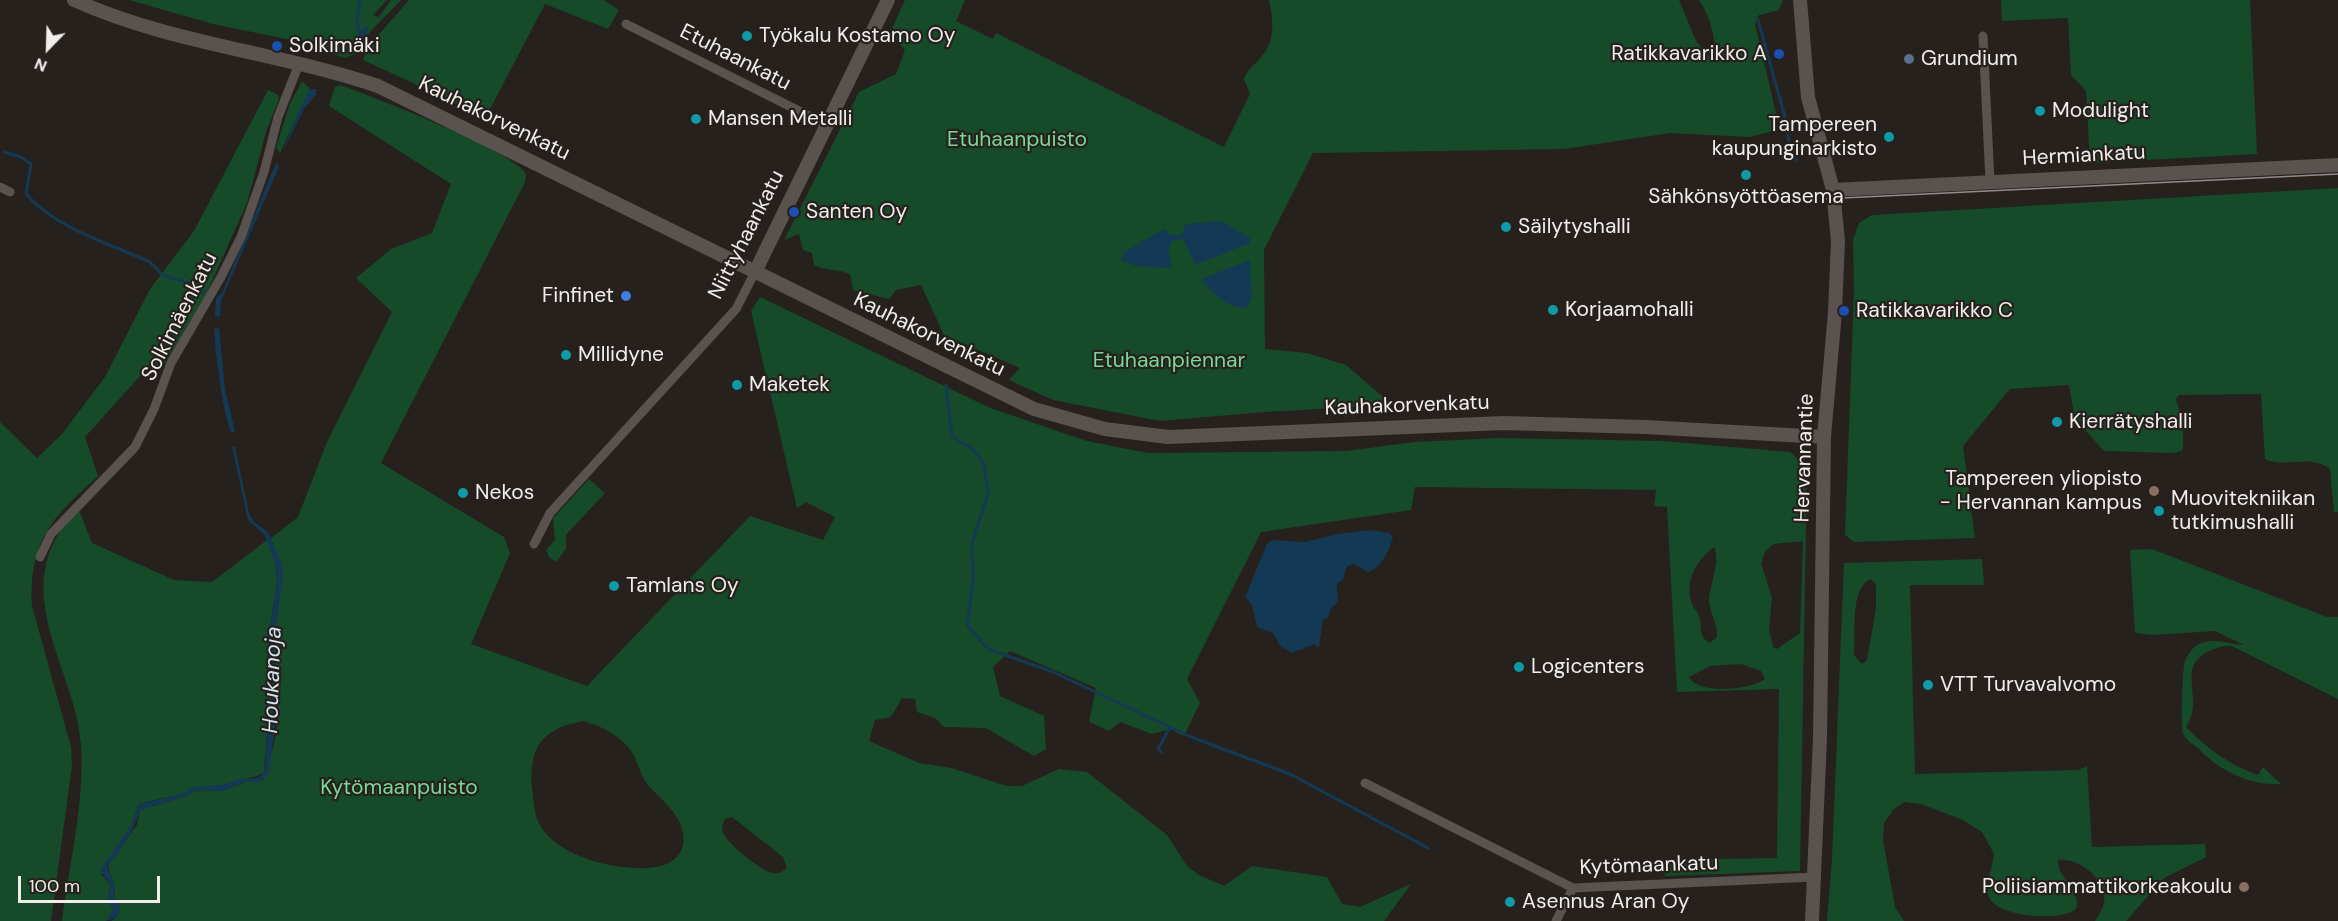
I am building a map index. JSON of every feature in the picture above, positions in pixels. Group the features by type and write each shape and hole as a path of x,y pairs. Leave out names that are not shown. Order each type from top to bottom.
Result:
{"street":[{"name":"Kauhakorvenkatu","path":"74,0 155,31 300,64 378,86 1034,409 1105,429 1168,437 1504,423 1645,427 1824,437"},
{"name":"Niittyhaankatu","path":"534,544 550,513 736,309 888,0"},
{"name":"Hervannantie","path":"1800,0 1812,118 1833,190 1837,221 1838,262 1824,437 1822,662 1812,921"},
{"name":"Etuhaankatu","path":"626,24 827,125"},
{"path":"1983,36 1990,182"},
{"name":"Solkimäenkatu","path":"40,557 51,534 135,447 154,410 171,363 221,277 241,237 264,172 278,117 300,64"},
{"name":"Hermiankatu","path":"1833,190 2338,165"},
{"path":"0,187 10,192"},
{"name":"Kytömaankatu","path":"1365,783 1573,888 1815,877"},
{"path":"1556,921 1573,888"}],"green space":[{"path":"129,0 387,0 373,15 379,17 391,0 401,0 369,33 355,54 345,58 296,41 213,24"},
{"path":"409,0 604,0 619,10 608,29 545,4 488,113 481,118 441,96 363,60 368,47"},
{"path":"905,0 965,0 956,21 993,39 996,33 1224,147 1250,94 1244,79 1270,43 1272,22 1269,0 1679,0 1696,41 1705,54 1710,55 1715,52 1713,32 1699,0 1783,0 1779,10 1759,15 1755,24 1778,122 1770,132 1750,137 1670,133 1564,149 1313,153 1264,250 1265,349 1307,353 1346,365 1392,405 1264,412 1160,421 1053,400 1009,380 1020,368 944,335 921,285 896,290 889,299 853,290 850,274 814,265 812,253 803,250 799,234 784,240 859,92 896,74 905,50 890,33"},
{"path":"2001,0 2250,0 2257,154 2090,163 2086,91 2071,75 2068,18 2002,21"},
{"path":"302,81 310,89 280,153 276,148 289,106"},
{"name":"Kytömaanpuisto","path":"340,85 440,125 496,152 516,164 526,174 525,182 381,463 504,537 510,553 471,644 587,686 750,516 823,540 835,517 806,502 797,508 751,311 760,297 990,408 1087,441 1148,453 1346,451 1415,442 1499,438 1662,441 1790,452 1807,467 1800,871 1665,876 1662,860 1777,858 1779,689 1677,692 1667,507 1654,506 1656,490 1415,487 1411,510 1261,532 1187,679 1200,703 1184,736 1170,729 1152,734 1120,722 1109,731 1089,722 1096,688 1010,651 993,667 1000,696 1044,716 1046,749 1034,756 986,728 944,727 935,718 917,712 915,699 902,698 891,717 875,720 869,741 919,763 951,768 1007,786 1022,786 1059,769 1087,772 1167,835 1187,866 1199,875 1224,886 1252,866 1327,877 1342,904 1360,907 1411,884 1384,921 111,921 117,917 120,905 114,898 115,892 108,865 137,825 140,810 186,796 196,790 223,791 245,782 264,779 274,743 278,716 274,637 281,577 276,553 270,539 298,517 327,442 392,312 356,278 391,249 432,233 451,184 329,106 335,87","holes":["1803,541 1800,633 1777,649 1773,647 1769,629 1772,598 1761,563 1765,552 1773,544","1714,547 1716,552 1709,599 1717,637 1710,643 1703,637 1700,618 1690,598 1693,573","1741,664 1761,671 1765,679 1748,686 1725,689 1703,686 1694,683 1689,677 1710,666","583,721 605,729 630,749 646,782 668,805 682,829 684,839 682,847 674,860 658,867 620,867 574,854 550,837 541,827 535,812 532,767 539,745 555,730","732,817 783,857 787,868 780,873 774,873 754,863 726,838 722,826 725,819"]},
{"path":"268,90 278,95 279,99 266,132 247,203 208,290 161,371 150,365 85,437 98,476 56,518 39,547 32,583 32,606 71,747 72,765 51,921 0,921 0,422 37,458 62,434 105,377 150,289 194,231"},
{"path":"2338,188 2338,512 2334,512 2330,469 2314,462 2281,463 2265,459 2261,394 2179,395 2176,399 2183,422 2183,450 2174,453 2104,451 2075,419 2069,385 2010,389 1963,446 1975,538 1854,542 1845,535 1854,290 1853,240 1859,223 1872,215"},
{"path":"589,479 605,493 566,535 566,549 556,562 549,557 546,550 555,540 553,518"},
{"name":"Kytömaanpuisto","path":"79,510 92,543 174,580 212,582 267,540 276,565 277,583 270,627 268,670 273,711 267,732 264,772 245,780 139,804 131,825 101,874 110,884 108,900 113,910 106,921 62,921 79,811 81,745 71,695 47,621 44,596 45,571 54,541"},
{"path":"2152,549 2327,617 2338,617 2338,699 2232,646 2223,646 2209,651 2193,666 2193,706 2186,727 2228,761 2258,775 2263,767 2281,784 2247,780 2227,771 2208,758 2183,734 2183,675 2185,661 2189,654 2199,644 2210,641 2244,645 2215,631 2153,635 2135,633 2130,550"},
{"path":"1982,559 1984,585 1910,585 1915,774 2078,770 2087,766 2092,847 2205,844 2206,857 2164,878 2126,921 2095,921 2104,902 2102,888 2098,881 2080,864 2058,860 2061,871 2074,893 2077,906 2073,911 2051,916 2019,914 1994,904 1988,895 1994,854 1982,832 1963,820 1921,804 1904,802 1893,810 1884,823 1883,840 1895,907 1904,921 1827,921 1832,858 1844,563","holes":["1871,579 1876,585 1876,608 1867,660 1862,664 1854,655 1856,602 1864,584"]}],"water":[{"path":"368,26 368,31 348,53 345,52 362,29"},
{"path":"310,89 316,89 316,94 304,109 282,153 299,110"},
{"path":"276,163 279,165 278,169 221,301 220,316 215,317 216,298 222,293"},
{"path":"1221,221 1250,238 1250,243 1195,265 1184,240 1172,240 1168,249 1172,267 1135,266 1121,260 1124,252 1164,229 1171,235 1181,235 1186,224"},
{"path":"1250,260 1252,299 1246,308 1226,303 1201,279"},
{"path":"219,328 225,390 235,431 232,433 218,367 214,329"},
{"name":"Houkanoja","path":"232,447 235,447 249,513 254,522 268,532 282,564 283,577 274,640 278,710 268,775 259,782 245,782 223,791 196,790 186,796 140,810 126,840 107,866 115,886 114,898 120,905 117,917 106,921 113,910 108,900 110,884 100,870 131,825 139,804 182,794 192,787 223,785 239,779 253,779 261,776 265,769 267,732 273,711 268,670 270,627 277,583 276,565 264,534 248,520"},
{"path":"1370,530 1389,533 1393,537 1389,547 1381,563 1373,570 1368,572 1354,564 1347,566 1343,579 1337,584 1338,602 1331,608 1328,618 1323,620 1319,647 1314,644 1292,653 1280,646 1273,633 1257,627 1252,605 1245,597 1267,544 1273,540 1304,542"}],"waterway":[{"path":"360,0 357,21 360,36"},
{"path":"1758,20 1785,117 1789,142 1797,160"},
{"path":"4,152 21,157 31,164 26,194 51,216 83,234 148,261 165,276 188,283 203,292"},
{"path":"946,385 952,437 972,448 984,464 988,494 972,543 973,583 967,625 988,649 1053,672 1191,737 1290,774 1428,848"},
{"path":"1161,752 1158,749 1170,727"}],"tram line":[{"path":"1822,199 2338,174"}],"place":[{"name":"Työkalu Kostamo Oy","path":"747,36"},
{"name":"Solkimäki","path":"277,46"},
{"name":"Ratikkavarikko A","path":"1779,54"},
{"name":"Grundium","path":"1909,59"},
{"name":"Modulight","path":"2040,111"},
{"name":"Mansen Metalli","path":"696,119"},
{"name":"Tampereen kaupunginarkisto","path":"1889,137"},
{"name":"Sähkönsyöttöasema","path":"1746,175"},
{"name":"Santen Oy","path":"794,212"},
{"name":"Säilytyshalli","path":"1506,227"},
{"name":"Finfinet","path":"626,296"},
{"name":"Korjaamohalli","path":"1553,310"},
{"name":"Ratikkavarikko C","path":"1844,311"},
{"name":"Millidyne","path":"566,355"},
{"name":"Maketek","path":"737,385"},
{"name":"Kierrätyshalli","path":"2057,422"},
{"name":"Tampereen yliopisto - Hervannan kampus","path":"2154,491"},
{"name":"Nekos","path":"463,493"},
{"name":"Muovitekniikan tutkimushalli","path":"2159,511"},
{"name":"Tamlans Oy","path":"614,586"},
{"name":"Logicenters","path":"1519,667"},
{"name":"VTT Turvavalvomo","path":"1928,685"},
{"name":"Poliisiammattikorkeakoulu","path":"2244,887"},
{"name":"Asennus Aran Oy","path":"1510,902"}],"park label":[{"name":"Etuhaanpuisto","path":"1017,140"},
{"name":"Etuhaanpiennar","path":"1169,361"}]}
